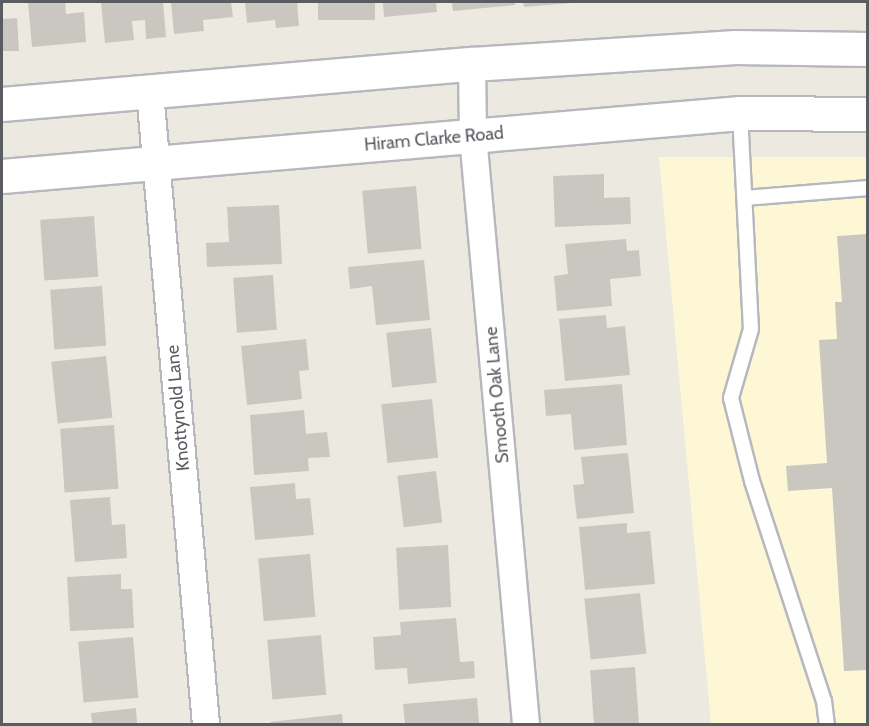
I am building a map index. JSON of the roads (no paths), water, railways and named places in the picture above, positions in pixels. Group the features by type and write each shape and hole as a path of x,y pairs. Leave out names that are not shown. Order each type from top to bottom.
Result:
{"street":[{"path":"2,104 472,64 735,47 867,49"},
{"name":"Smooth Oak Lane","path":"472,64 473,136 526,724"},
{"name":"Knottynold Lane","path":"150,92 206,724"},
{"name":"Hiram Clarke Road","path":"2,176 740,113 867,114"}],"lane":[{"path":"740,113 751,329 731,398 752,481 824,701 827,724"},
{"path":"745,198 867,188"}]}
